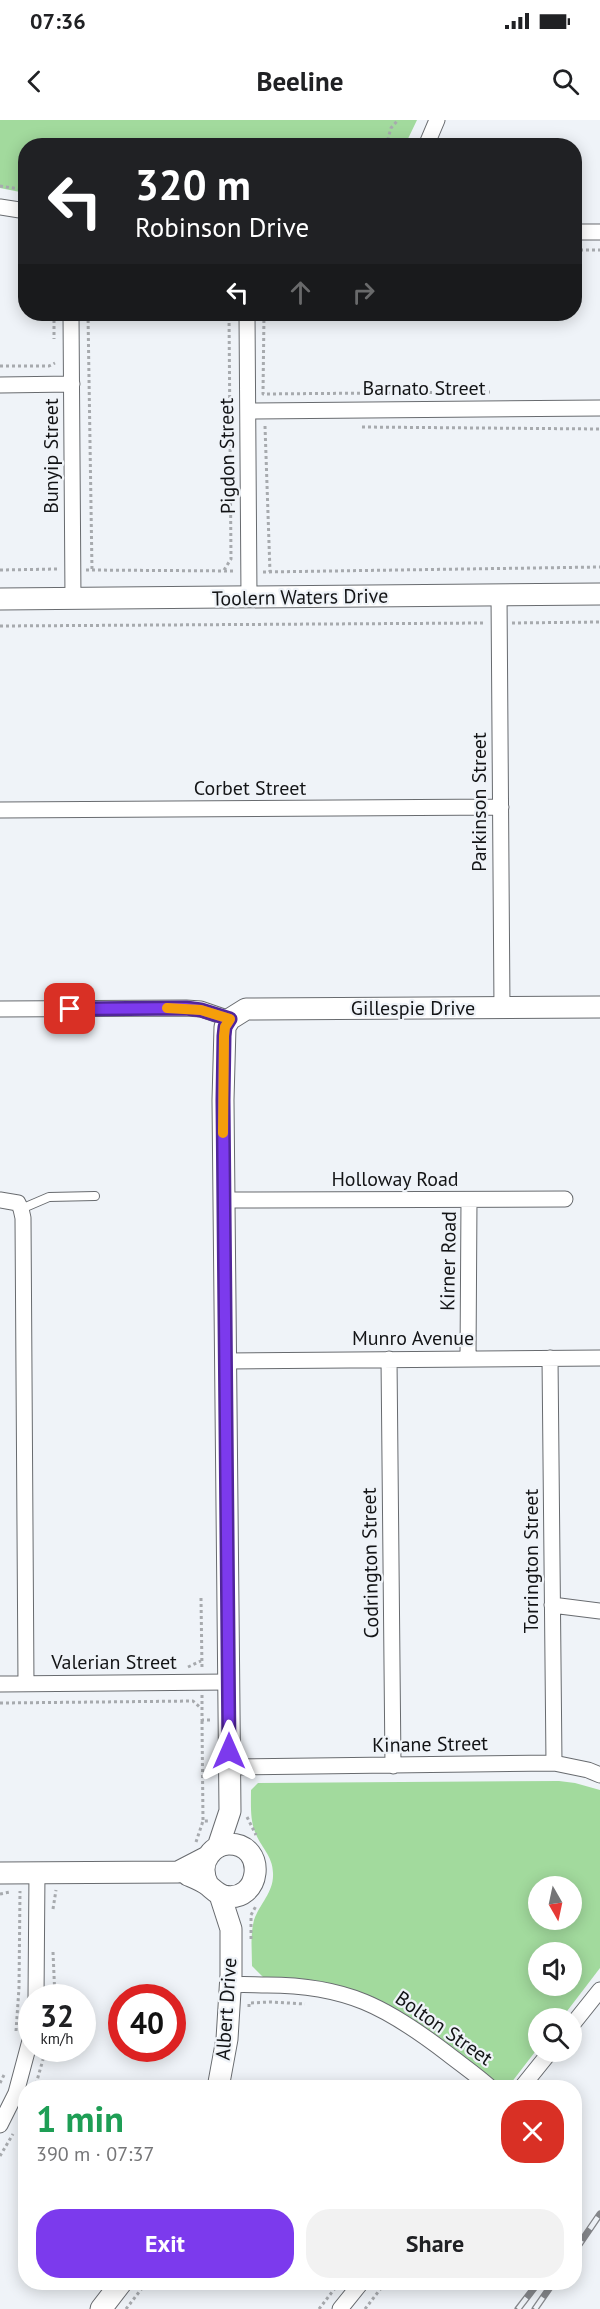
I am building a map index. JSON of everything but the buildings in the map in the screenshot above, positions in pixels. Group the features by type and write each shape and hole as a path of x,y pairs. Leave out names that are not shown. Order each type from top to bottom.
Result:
{"street":[{"path":"429,138 437,120"},
{"path":"0,207 18,210"},
{"path":"582,232 600,232"},
{"name":"Bunyip Street","path":"71,321 73,599"},
{"name":"Pigdon Street","path":"247,321 249,597"},
{"path":"0,384 72,384"},
{"name":"Barnato Street","path":"248,411 600,408"},
{"name":"Toolern Waters Drive","path":"0,599 600,594"},
{"name":"Parkinson Street","path":"499,595 502,1008"},
{"name":"Corbet Street","path":"0,810 501,807"},
{"name":"Gillespie Drive","path":"230,1019 246,1009 600,1007"},
{"path":"0,1009 186,1008 230,1019 225,1027 224,1036 230,1811 244,1848"},
{"name":"Holloway Road","path":"224,1200 565,1199"},
{"path":"0,1200 18,1203 21,1209 26,1684"},
{"name":"Kirner Road","path":"468,1359 470,1200"},
{"name":"Munro Avenue","path":"226,1361 600,1358"},
{"name":"Codrington Street","path":"388,1359 393,1766"},
{"name":"Torrington Street","path":"550,1359 554,1763"},
{"path":"552,1605 600,1611"},
{"name":"Valerian Street","path":"0,1684 229,1682"},
{"name":"Kinane Street","path":"230,1767 554,1763 588,1770 600,1775"},
{"path":"214,1890 204,1871 230,1811"},
{"path":"0,1873 183,1874 214,1890 235,1896 245,1892 253,1884 256,1869 252,1855 244,1848 233,1844 213,1852 183,1874"},
{"path":"36,1984 37,1872"},
{"name":"Albert Drive","path":"214,1890 231,1929"},
{"name":"Albert Drive","path":"219,2080 227,2039 231,1985 231,1929 245,1892"},
{"name":"Bolton Street","path":"231,1985 250,1983 311,1986 358,1998 383,2009 409,2025 481,2080"},
{"path":"582,2012 600,1990"},
{"path":"19,2080 24,2062"},
{"path":"527,2080 542,2062"},
{"path":"0,2125 18,2086"},
{"path":"101,2309 116,2290"},
{"path":"340,2309 355,2290"}],"lane":[{"path":"21,1209 49,1197 95,1196"}],"path":[{"path":"389,138 398,120"},
{"path":"0,186 18,188"},
{"path":"582,250 600,250"},
{"path":"54,321 54,344"},
{"path":"88,321 92,570"},
{"path":"224,570 231,559 229,321"},
{"path":"264,321 263,394 495,392"},
{"path":"0,366 55,365 55,355"},
{"path":"265,426 270,572"},
{"path":"361,427 600,429"},
{"path":"54,569 57,564"},
{"path":"0,570 270,572 600,567"},
{"path":"0,626 600,622"},
{"path":"188,1667 201,1661"},
{"path":"0,1703 193,1701 202,1709"},
{"path":"202,1720 203,1821"},
{"path":"53,1913 55,1890 66,1890"},
{"path":"0,1894 20,1891 19,1988 13,2040"},
{"path":"53,1946 54,1984"},
{"path":"248,2014 249,2003 305,2004"},
{"path":"37,2080 43,2062"},
{"path":"0,2083 6,2069"},
{"path":"126,2309 141,2290"},
{"path":"319,2309 334,2290"},
{"path":"365,2309 380,2290"}],"green space":[{"path":"0,120 417,120 408,138 18,138 18,192 0,188"},
{"path":"559,1781 600,1790 600,1968 582,1992 582,1942 528,1942 528,1996 579,1996 569,2008 528,2008 528,2061 513,2080 495,2080 418,2022 365,1994 335,1984 263,1977 252,1966 252,1937 254,1920 269,1892 273,1873 269,1856 255,1832 251,1811 251,1790 258,1783"}],"railway":[{"path":"582,2240 600,2214"},
{"path":"518,2309 533,2290"},
{"path":"535,2309 548,2290"}],"slow traffic":[{"path":"167,1008 201,1010 230,1019 225,1027 224,1036 223,1133"}],"route":[{"path":"70,1009 186,1008 214,1013 230,1019 225,1027 224,1036 223,1100 229,1751"}]}
